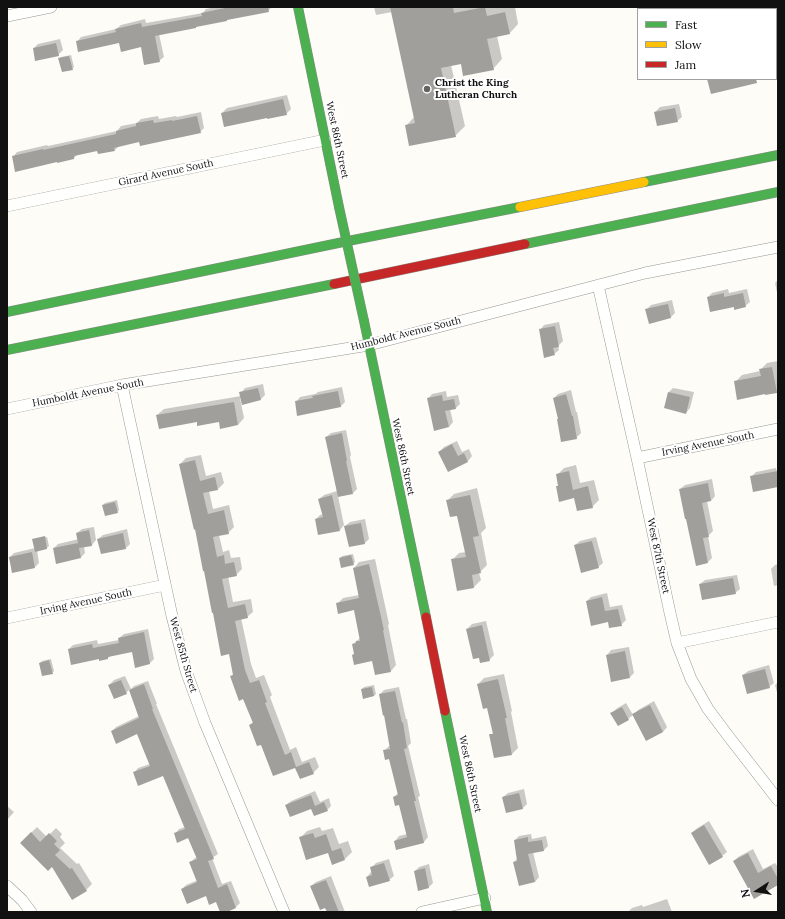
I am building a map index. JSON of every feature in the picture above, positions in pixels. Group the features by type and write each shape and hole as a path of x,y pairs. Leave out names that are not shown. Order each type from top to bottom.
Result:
{"main road":[{"name":"West 86th Street","path":"298,7 488,912"},
{"path":"7,312 356,239 778,155"},
{"path":"7,350 778,192"}],"street":[{"path":"7,16 51,7"},
{"name":"Girard Avenue South","path":"7,206 325,140"},
{"name":"Humboldt Avenue South","path":"7,409 122,385 368,345 645,272 778,247"},
{"name":"West 87th Street","path":"598,285 638,458 677,643 691,679 708,709 778,800"},
{"name":"West 85th Street","path":"122,385 165,585 186,671 205,724 284,912"},
{"name":"Irving Avenue South","path":"638,458 778,429"},
{"name":"Irving Avenue South","path":"7,618 165,585"},
{"path":"677,643 778,622"},
{"path":"7,886 22,900 31,912"},
{"path":"422,912 484,898"}],"building":[{"path":"230,7 268,7 269,12 155,36 160,62 144,65 141,47 121,52 119,43 78,52 76,41 116,32 115,29 141,23 142,27 202,16 201,13"},
{"name":"Christ the King Lutheran Church","path":"390,7 453,7 454,13 485,7 487,16 505,12 510,34 487,39 494,70 463,76 461,64 441,68 456,137 409,146 405,125 415,123"},
{"path":"56,43 59,56 35,61 33,48"},
{"path":"69,56 73,70 62,72 58,58"},
{"path":"707,80 756,80 757,83 711,94"},
{"path":"283,99 287,115 224,127 221,113"},
{"path":"675,108 678,122 657,126 654,112"},
{"path":"197,116 201,133 140,146 139,142 114,148 115,151 98,154 97,151 74,156 74,159 15,172 12,156 116,134 116,131 136,126 136,123 153,120 154,123 172,121"},
{"path":"724,293 724,297 743,293 746,307 734,310 734,307 710,312 707,297"},
{"path":"668,304 671,318 649,324 645,309"},
{"path":"555,326 559,347 553,348 555,355 544,358 539,329"},
{"path":"772,367 777,393 737,400 734,381 761,376 759,369"},
{"path":"258,388 261,400 242,405 239,392"},
{"path":"338,391 341,407 297,416 295,401"},
{"path":"668,392 690,397 686,414 664,408"},
{"path":"566,394 573,416 577,439 561,442 553,398"},
{"path":"442,395 443,401 454,399 456,409 445,411 449,427 434,431 427,398"},
{"path":"234,402 238,425 220,429 219,422 197,426 197,422 159,429 156,415"},
{"path":"342,433 353,494 338,497 325,437"},
{"path":"452,444 458,456 464,453 468,462 448,472 438,452"},
{"path":"195,460 200,481 215,477 218,490 203,493 208,514 224,510 229,534 213,537 217,557 224,555 225,564 234,562 237,576 222,579 228,608 245,604 248,618 235,621 245,670 250,683 259,680 267,702 265,703 285,755 291,752 296,767 309,762 314,774 300,779 295,768 273,776 261,745 257,746 249,725 253,723 243,699 239,701 230,676 233,675 229,654 221,656 195,529 194,530 179,464"},
{"path":"569,471 573,490 588,486 593,508 577,511 574,498 559,502 556,486 558,486 556,474"},
{"path":"778,471 778,487 753,492 750,476"},
{"path":"708,483 711,501 702,503 709,537 703,538 708,563 696,566 679,489"},
{"path":"332,495 340,531 318,535 315,519 323,517 318,499"},
{"path":"470,495 479,536 473,537 481,573 472,575 474,588 457,591 451,559 466,557 457,516 450,517 446,500"},
{"path":"115,502 118,513 105,516 102,505"},
{"path":"361,523 365,544 349,547 344,526"},
{"path":"89,530 92,546 79,548 76,533"},
{"path":"123,533 126,549 101,554 97,539"},
{"path":"45,536 47,549 35,552 32,539"},
{"path":"592,541 599,568 581,573 574,545"},
{"path":"78,543 81,558 56,564 53,548"},
{"path":"32,552 35,568 12,573 9,557"},
{"path":"351,555 354,565 341,568 339,558"},
{"path":"369,564 384,630 391,672 375,675 372,661 354,665 352,644 356,643 356,641 360,641 354,610 338,614 336,603 359,598 353,568"},
{"path":"733,578 736,594 702,600 699,584"},
{"path":"602,597 605,611 618,609 622,626 609,628 608,622 591,626 586,601"},
{"path":"482,625 490,661 480,663 479,658 473,659 466,629"},
{"path":"144,632 150,664 135,668 132,652 108,657 108,659 99,661 99,659 71,665 68,649 92,644 93,648 119,643 118,638"},
{"path":"625,651 630,678 611,682 606,655"},
{"path":"49,660 53,674 42,676 39,663"},
{"path":"765,669 770,688 747,694 742,675"},
{"path":"498,679 507,718 505,718 512,755 494,758 489,734 493,734 487,708 483,709 477,684"},
{"path":"121,680 127,694 114,699 108,685"},
{"path":"144,684 152,709 214,859 208,861 218,888 227,884 236,908 227,912 220,912 216,902 209,905 206,896 187,904 181,889 197,882 189,862 197,859 188,838 177,843 174,833 185,829 163,776 138,786 133,772 150,766 137,734 116,744 111,731 139,718 129,690"},
{"path":"372,687 374,696 363,699 361,689"},
{"path":"395,691 402,723 403,722 407,748 404,749 424,843 396,850 394,841 407,837 399,805 395,806 393,797 398,795 389,759 385,760 383,750 390,749 379,694"},
{"path":"650,705 663,732 646,741 632,714"},
{"path":"622,707 629,720 618,726 610,713"},
{"path":"519,793 523,809 506,813 502,797"},
{"path":"311,795 315,806 324,802 328,811 314,816 311,809 290,817 285,805"},
{"path":"704,825 723,857 709,865 691,833"},
{"path":"31,832 40,842 49,833 57,841 54,844 60,850 55,855 70,869 72,868 87,891 72,900 52,867 48,871 20,843"},
{"path":"313,833 315,838 326,834 332,851 341,848 345,860 332,865 328,853 306,860 299,837"},
{"path":"528,837 528,842 542,840 544,851 528,854 535,882 519,886 513,862 517,861 514,840"},
{"path":"748,853 758,873 771,866 778,879 778,885 754,899 733,861"},
{"path":"384,863 390,881 369,887 366,877 372,875 370,867"},
{"path":"425,868 429,888 418,891 414,871"},
{"path":"326,880 339,912 327,912 325,908 320,910 310,886"}],"traffic: fast":[{"path":"298,7 339,207"},
{"path":"644,182 778,155"},
{"path":"525,244 778,192"},
{"path":"339,207 364,321"},
{"path":"7,312 520,207"},
{"path":"7,350 334,284"},
{"path":"364,321 426,617"},
{"path":"445,711 487,912"}],"traffic: slow":[{"path":"520,207 644,182"}],"traffic: jam":[{"path":"334,284 525,244"},
{"path":"426,617 445,711"}],"place":[{"name":"Christ the King Lutheran Church","path":"427,89"}]}
